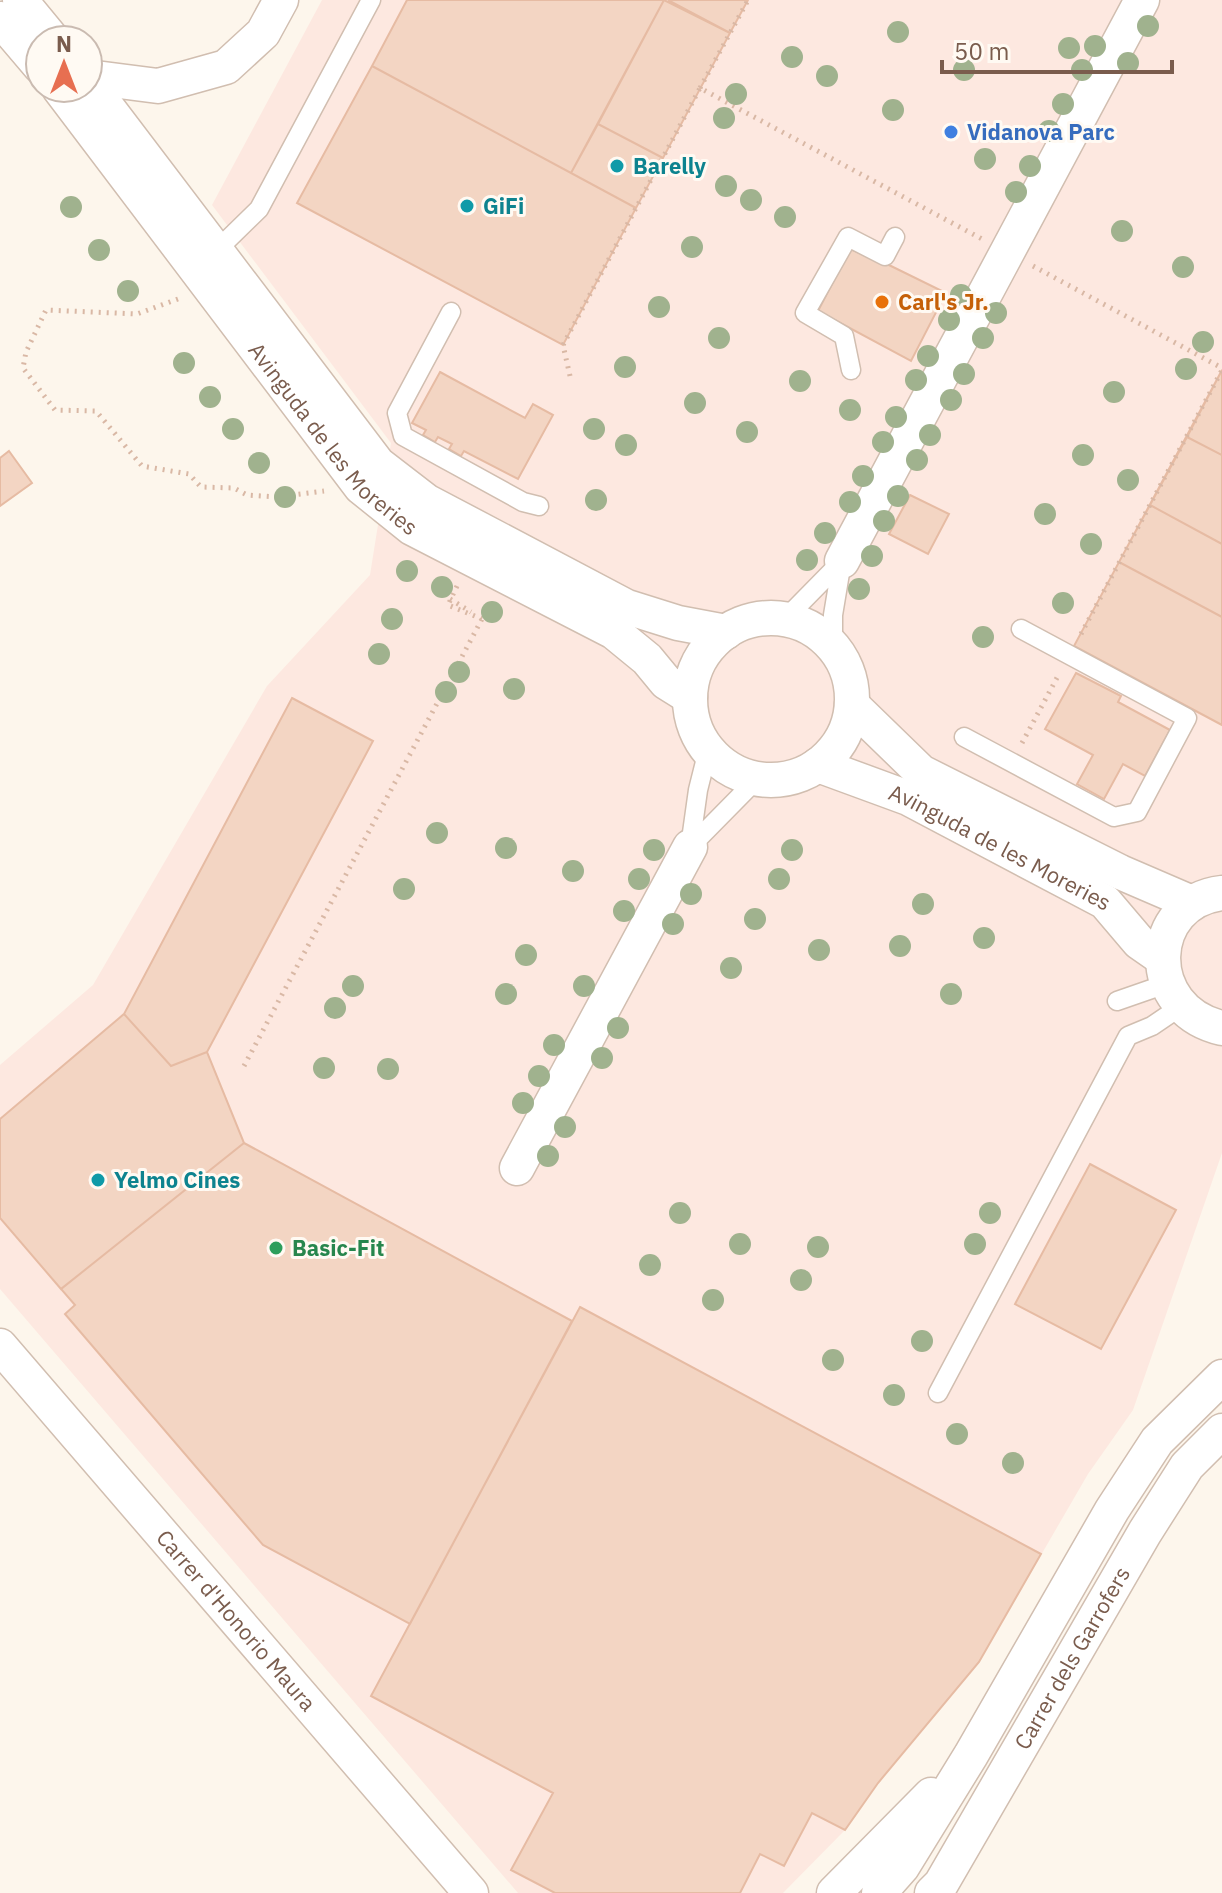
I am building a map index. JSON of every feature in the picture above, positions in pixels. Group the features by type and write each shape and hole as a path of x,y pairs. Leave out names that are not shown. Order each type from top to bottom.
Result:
{"street":[{"path":"20,0 40,24"},
{"path":"104,81 158,86 226,67 263,33 281,0"},
{"path":"842,561 1142,0"},
{"path":"0,19 24,47"},
{"name":"Avinguda de les Moreries","path":"104,100 378,464 426,501 627,607 678,623 726,632"},
{"name":"Avinguda de les Moreries","path":"71,104 361,487 412,528 614,632 647,659 666,682 690,697"},
{"path":"764,618 785,619 819,633 833,646 845,664 851,684 852,705 847,729 835,749 818,765 788,778 757,779 730,768 708,750 695,725 690,697 695,672 707,649 726,632 744,622 764,618"},
{"name":"Avinguda de les Moreries","path":"852,705 921,772 1120,872 1207,898"},
{"name":"Avinguda de les Moreries","path":"818,765 908,798 1105,902 1202,1023 1222,1028"},
{"path":"517,1168 690,847"},
{"path":"1169,983 1166,937 1177,918 1207,898"},
{"name":"Carrer d'Honorio Maura","path":"0,1346 471,1893"},
{"name":"Carrer dels Garrofers","path":"879,1893 902,1867 971,1755 1112,1510 1157,1441 1222,1377"},
{"name":"Carrer dels Garrofers","path":"932,1893 941,1884 1002,1781 1161,1506 1187,1466 1222,1431"},
{"name":"Carrer dels Garrofers","path":"834,1893 971,1755"}],"lane":[{"path":"216,251 259,209 371,0"},
{"path":"851,370 844,336 805,313 848,237 885,256 895,237"},
{"path":"451,312 397,413 403,436 523,502 539,506"},
{"path":"785,619 842,561"},
{"path":"833,646 833,615 842,561"},
{"path":"964,737 1114,817 1137,812 1187,718 1021,629"},
{"path":"690,847 698,790 708,750"},
{"path":"690,847 757,779"},
{"path":"1117,1001 1169,983"},
{"path":"938,1393 1128,1036 1152,1026 1169,983"}],"path":[{"path":"700,88 748,0"},
{"path":"209,287 137,314 46,310 26,352 23,368 55,410 96,411 142,466 189,474 201,487 234,488 247,495 276,497 361,487"},
{"path":"1012,763 1222,370"},
{"path":"450,599 482,619 448,605 450,599"},
{"path":"244,1066 482,619"}],"shaded area":[{"name":"Vidanova Parc","path":"322,0 1222,0 1222,1153 1133,1410 1088,1474 979,1662 878,1783 845,1830 783,1893 518,1893 0,1289 0,1065 93,985 267,686 370,575 391,443 212,205"}],"building":[{"path":"407,0 664,0 571,173 372,66"},
{"path":"664,0 730,33 663,158 598,124"},
{"path":"668,0 748,0 730,33"},
{"name":"GiFi","path":"372,66 636,208 563,345 297,203"},
{"name":"Barelly","path":"598,124 663,158 636,208 571,173"},
{"name":"Carl's Jr.","path":"850,249 946,293 911,361 818,311"},
{"path":"1222,370 1222,725 1074,646"},
{"path":"1222,370 1222,455 1187,437"},
{"path":"440,372 525,418 533,404 553,415 518,479 464,451 461,456 449,449 452,444 438,437 435,442 423,435 426,430 412,423"},
{"path":"1187,437 1222,455 1222,544 1150,505"},
{"path":"9,451 32,483 0,506 0,458"},
{"path":"910,495 949,514 928,554 889,534"},
{"path":"1150,505 1222,544 1222,617 1119,562"},
{"path":"1119,562 1222,617 1222,725 1074,646"},
{"path":"1076,673 1121,696 1118,702 1170,730 1145,776 1123,764 1104,799 1077,784 1093,755 1045,729"},
{"path":"292,698 373,741 207,1052 171,1066 124,1014"},
{"name":"Yelmo Cines","path":"124,1014 171,1066 207,1052 244,1143 61,1289 0,1218 0,1119"},
{"path":"244,1143 572,1321 410,1624 263,1545 65,1314 75,1305 61,1289"},
{"path":"1090,1164 1176,1210 1101,1349 1015,1304"},
{"path":"580,1307 1041,1554 979,1662 878,1783 845,1830 812,1813 784,1866 760,1854 740,1893 555,1893 511,1870 553,1793 371,1696"}],"place":[{"name":"Vidanova Parc","path":"951,132"},
{"name":"Barelly","path":"617,166"},
{"name":"GiFi","path":"467,206"},
{"name":"Carl's Jr.","path":"882,302"},
{"name":"Yelmo Cines","path":"98,1180"},
{"name":"Basic-Fit","path":"276,1248"}]}
